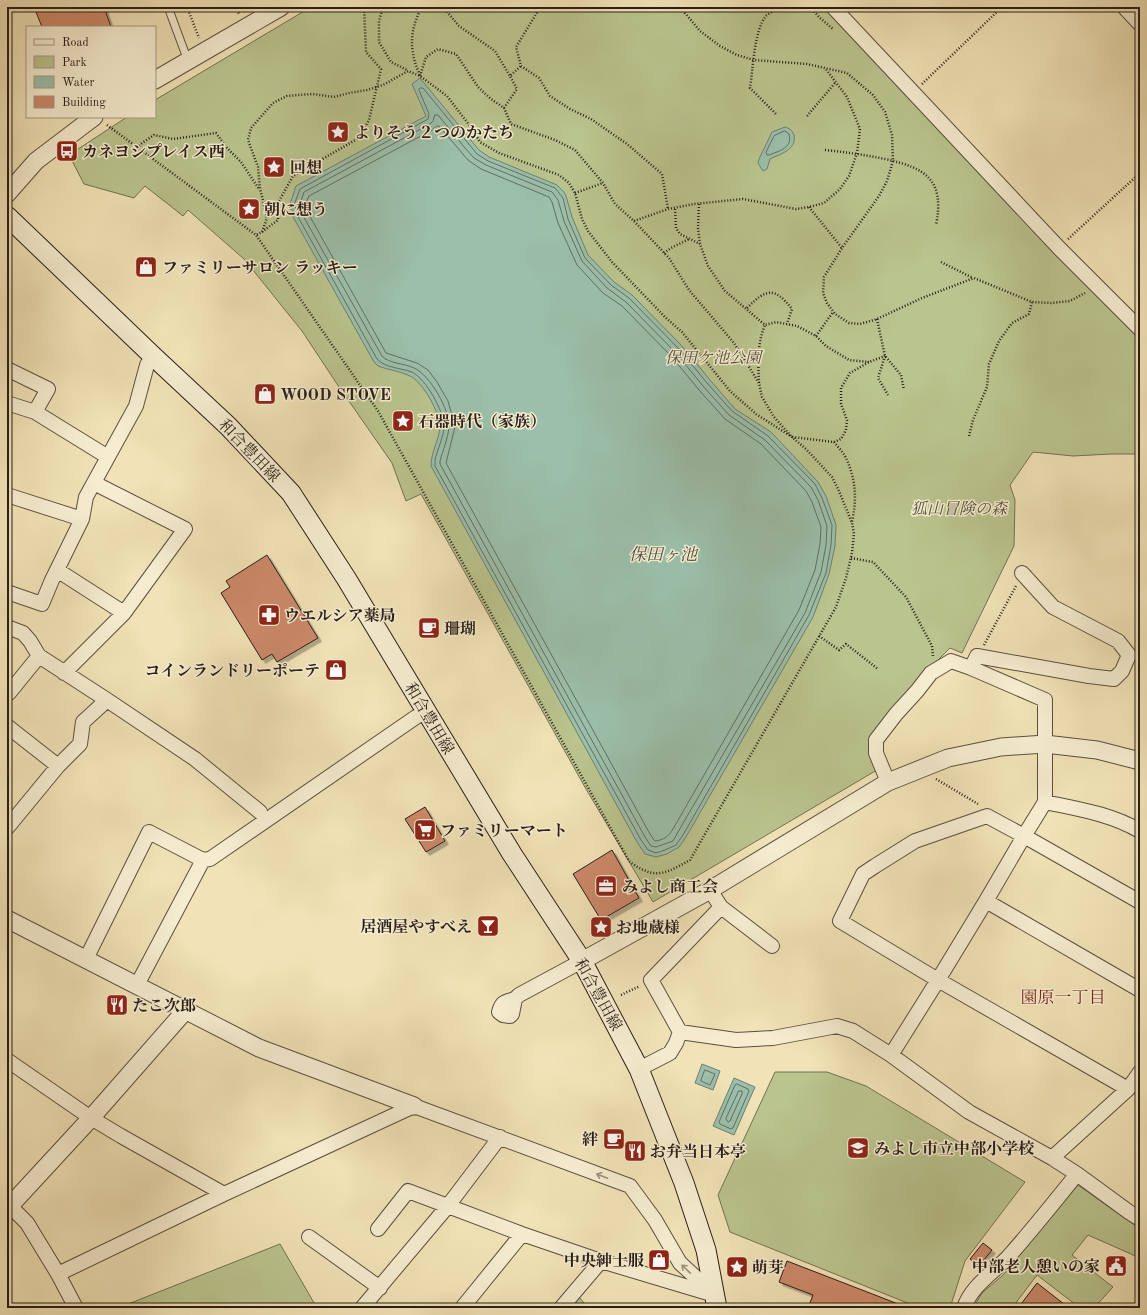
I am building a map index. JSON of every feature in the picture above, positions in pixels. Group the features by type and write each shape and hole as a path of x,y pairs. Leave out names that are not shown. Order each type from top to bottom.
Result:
{"main road":[{"name":"和合豊田線","path":"7,216 152,356 228,426 291,493 346,578 512,854 582,961 639,1069 684,1183 706,1250 716,1302"}],"street":[{"path":"156,79 281,7"},
{"path":"833,7 1059,248 1140,329"},
{"path":"1126,7 1140,22"},
{"path":"7,194 36,161 100,121"},
{"path":"7,592 42,604 82,519 86,497 136,406 147,365 152,356"},
{"path":"7,369 48,389 35,412"},
{"path":"7,403 35,412 108,457"},
{"path":"64,673 124,613 185,529 94,483"},
{"path":"7,495 82,519"},
{"path":"57,570 124,613"},
{"path":"888,782 876,752 876,740 896,714 917,692 932,673 952,661 974,662 1114,679 1122,671 1130,655 1118,641 1053,607 1022,573"},
{"path":"7,627 23,633 39,656 195,759 260,812"},
{"path":"7,692 9,693 39,656"},
{"path":"891,1055 1045,802 1045,700 974,662"},
{"path":"7,828 58,766 80,744 83,722 107,700"},
{"path":"86,959 149,832 203,860 210,858 416,717 427,712"},
{"path":"7,726 58,766"},
{"path":"515,999 519,995 710,890 888,782 948,758 1001,747 1045,744 1097,750 1140,761"},
{"path":"1045,802 1109,817 1127,823 1140,831"},
{"path":"1128,1089 938,980 840,921 863,874 915,841 987,816 1140,902"},
{"path":"137,985 203,860"},
{"path":"710,890 720,907 772,946"},
{"path":"986,901 1140,990"},
{"path":"639,1069 670,1053 680,1032 651,980 720,907"},
{"path":"7,919 259,1048 630,1186 655,1220 680,1263 716,1302"},
{"path":"76,1308 58,1274 27,1223 8,1206 91,1118 185,1010"},
{"path":"680,1032 736,1040 773,1038 837,1026 853,1031 891,1055 970,1112 1052,1158 1140,1219"},
{"path":"7,1060 91,1118 224,1194"},
{"path":"1052,1158 1128,1089 1140,1072"},
{"path":"58,1274 224,1194 414,1106"},
{"path":"362,1308 447,1207 500,1137"},
{"path":"964,1308 966,1300 975,1288 1000,1266 1077,1174"},
{"path":"378,1229 408,1191 447,1207 716,1302"},
{"path":"462,1308 522,1234"},
{"path":"309,1237 380,1288"},
{"path":"561,1308 601,1261"}],"lane":[{"path":"168,7 188,61"}],"path":[{"path":"187,7 201,42"},
{"path":"256,235 278,220 279,201 293,176 359,138 369,120 380,69 366,52 364,7"},
{"path":"100,121 256,235 378,411 629,861 647,872 662,873 671,871 690,860 836,607 851,558 854,534 852,523 832,477 806,449 792,437 747,407 730,391 682,332 665,317 612,262 588,232 582,219 575,193 569,183 559,175 499,153 480,142 470,126 447,96 420,76 391,62 379,42 379,21 383,7"},
{"path":"420,76 414,63 411,41 418,15 422,7"},
{"path":"443,7 459,26 495,51 517,89 504,108"},
{"path":"544,7 538,11 516,47 521,66 539,78 550,96 609,131 627,144 662,174 668,209"},
{"path":"682,7 700,31 720,46 737,55 754,60 807,64 847,73 873,95 885,112 892,135 892,161 887,181 879,196 842,248 824,277 823,293 833,312 849,323 860,324 877,320 922,298 974,278"},
{"path":"913,93 1002,7"},
{"path":"777,9 766,16 759,29 750,88 777,115"},
{"path":"420,76 426,57 438,50 456,54 478,87 504,108 511,124 555,140 575,150 603,183 615,204 634,221 669,258 689,290 734,343 759,383"},
{"path":"510,76 521,66"},
{"path":"634,221 668,209 743,198 796,209 824,203 840,189 849,176 857,153 860,129 847,97 835,83 830,73 824,68"},
{"path":"262,232 267,218 264,200 260,189 258,167 248,140 251,128 273,103 287,96 313,94 334,97 376,88 408,71"},
{"path":"807,116 835,83"},
{"path":"137,148 154,135 173,139 216,133 227,148 241,162 260,189"},
{"path":"825,150 857,153 892,161 915,168 925,174 932,183 939,200 936,225"},
{"path":"1059,248 1140,173"},
{"path":"575,193 603,183"},
{"path":"699,204 698,228 700,244 708,266 725,291 747,308 765,325"},
{"path":"809,207 842,248"},
{"path":"675,209 676,228 680,234 700,244"},
{"path":"664,253 690,239"},
{"path":"941,262 974,278 1032,302 1051,303 1070,301 1087,293 1095,284"},
{"path":"747,308 757,298 767,292 773,293 785,300 792,309 787,324"},
{"path":"969,436 973,420 987,387 989,364 999,341 1012,323 1029,314 1032,302"},
{"path":"816,336 833,312"},
{"path":"877,320 885,356 901,375 904,390"},
{"path":"765,325 776,322 797,326 816,336 826,346 849,360 869,362"},
{"path":"765,325 761,334 758,348 759,383 762,397 774,417 792,437 834,442 841,439 846,430 847,420 841,404 841,388 850,373 869,362 885,356"},
{"path":"885,356 878,378 888,395"},
{"path":"834,442 845,456 854,483 856,505 852,523"},
{"path":"851,558 873,562 906,597 932,646 936,671"},
{"path":"974,662 1022,573"},
{"path":"818,636 839,650 846,644 878,669"},
{"path":"621,995 651,980"}],"green space":[{"name":"保田ケ池公園","path":"311,7 825,7 954,143 1140,331 1140,454 1073,456 1033,452 1010,485 1015,500 1014,546 962,653 950,648 925,673 871,737 877,770 653,902 586,789 421,494 406,501 392,463 302,331 244,259 188,210 183,216 145,186 134,198 84,184 69,155 125,118 156,118 156,99"},
{"name":"みよし市立中部小学校","path":"775,1072 827,1072 866,1086 1025,1182 965,1261 950,1308 920,1308 730,1232 718,1195"},
{"path":"1078,1185 1140,1229 1140,1258 1088,1235 1072,1255 1113,1287 1094,1308 1080,1308 1037,1275 1012,1308 973,1308 982,1293 1003,1275"},
{"path":"280,1244 317,1308 118,1308"},
{"path":"578,1296 585,1304 586,1308 567,1308"}],"water":[{"name":"保田ヶ池","path":"420,78 479,150 489,157 557,185 564,192 572,217 588,255 614,282 632,295 683,347 735,409 771,432 818,482 826,496 836,525 835,546 829,574 813,617 686,837 679,847 667,854 656,857 645,854 637,842 431,466 432,456 440,427 437,414 430,398 415,379 402,373 378,366 374,362 292,215 293,211 289,207 296,186 426,116 412,84"},
{"path":"785,127 788,128 794,135 793,144 787,151 770,159 767,169 763,171 758,163 772,132"},
{"path":"702,1064 720,1071 713,1090 695,1083"},
{"path":"734,1078 755,1087 734,1135 713,1126"}],"building":[{"path":"34,7 104,7 111,26 42,26"},
{"name":"ウエルシア薬局","path":"267,555 318,638 277,662 272,654 262,660 221,593 230,587 226,581"},
{"name":"ファミリーマート","path":"425,807 445,841 426,852 405,819"},
{"name":"みよし商工会","path":"612,850 639,898 601,920 573,874"},
{"path":"983,1243 992,1250 979,1266 970,1259"},
{"path":"787,1261 906,1308 845,1308 833,1303 831,1308 808,1308 813,1295 779,1282"},
{"path":"1037,1283 1069,1308 1018,1308"}],"place":[{"name":"よりそう２つのかたち","path":"338,132"},
{"name":"カネヨシプレイス西","path":"67,151"},
{"name":"回想","path":"274,167"},
{"name":"朝に想う","path":"249,209"},
{"name":"ファミリーサロン ラッキー","path":"146,267"},
{"name":"WOOD STOVE","path":"265,394"},
{"name":"石器時代（家族）","path":"403,421"},
{"name":"ウエルシア薬局","path":"269,615"},
{"name":"珊瑚","path":"429,628"},
{"name":"コインランドリーポーテ","path":"336,670"},
{"name":"ファミリーマート","path":"425,830"},
{"name":"みよし商工会","path":"606,886"},
{"name":"居酒屋やすべえ","path":"488,926"},
{"name":"お地蔵様","path":"601,927"},
{"name":"たこ次郎","path":"117,1005"},
{"name":"絆","path":"614,1139"},
{"name":"みよし市立中部小学校","path":"858,1148"},
{"name":"お弁当日本亭","path":"635,1151"},
{"name":"中央紳士服","path":"659,1260"},
{"name":"中部老人憩いの家","path":"1116,1266"},
{"name":"萌芽","path":"737,1267"}],"district":[{"name":"園原一丁目","path":"1063,997"}],"park label":[{"name":"狐山冒険の森","path":"959,508"}]}
